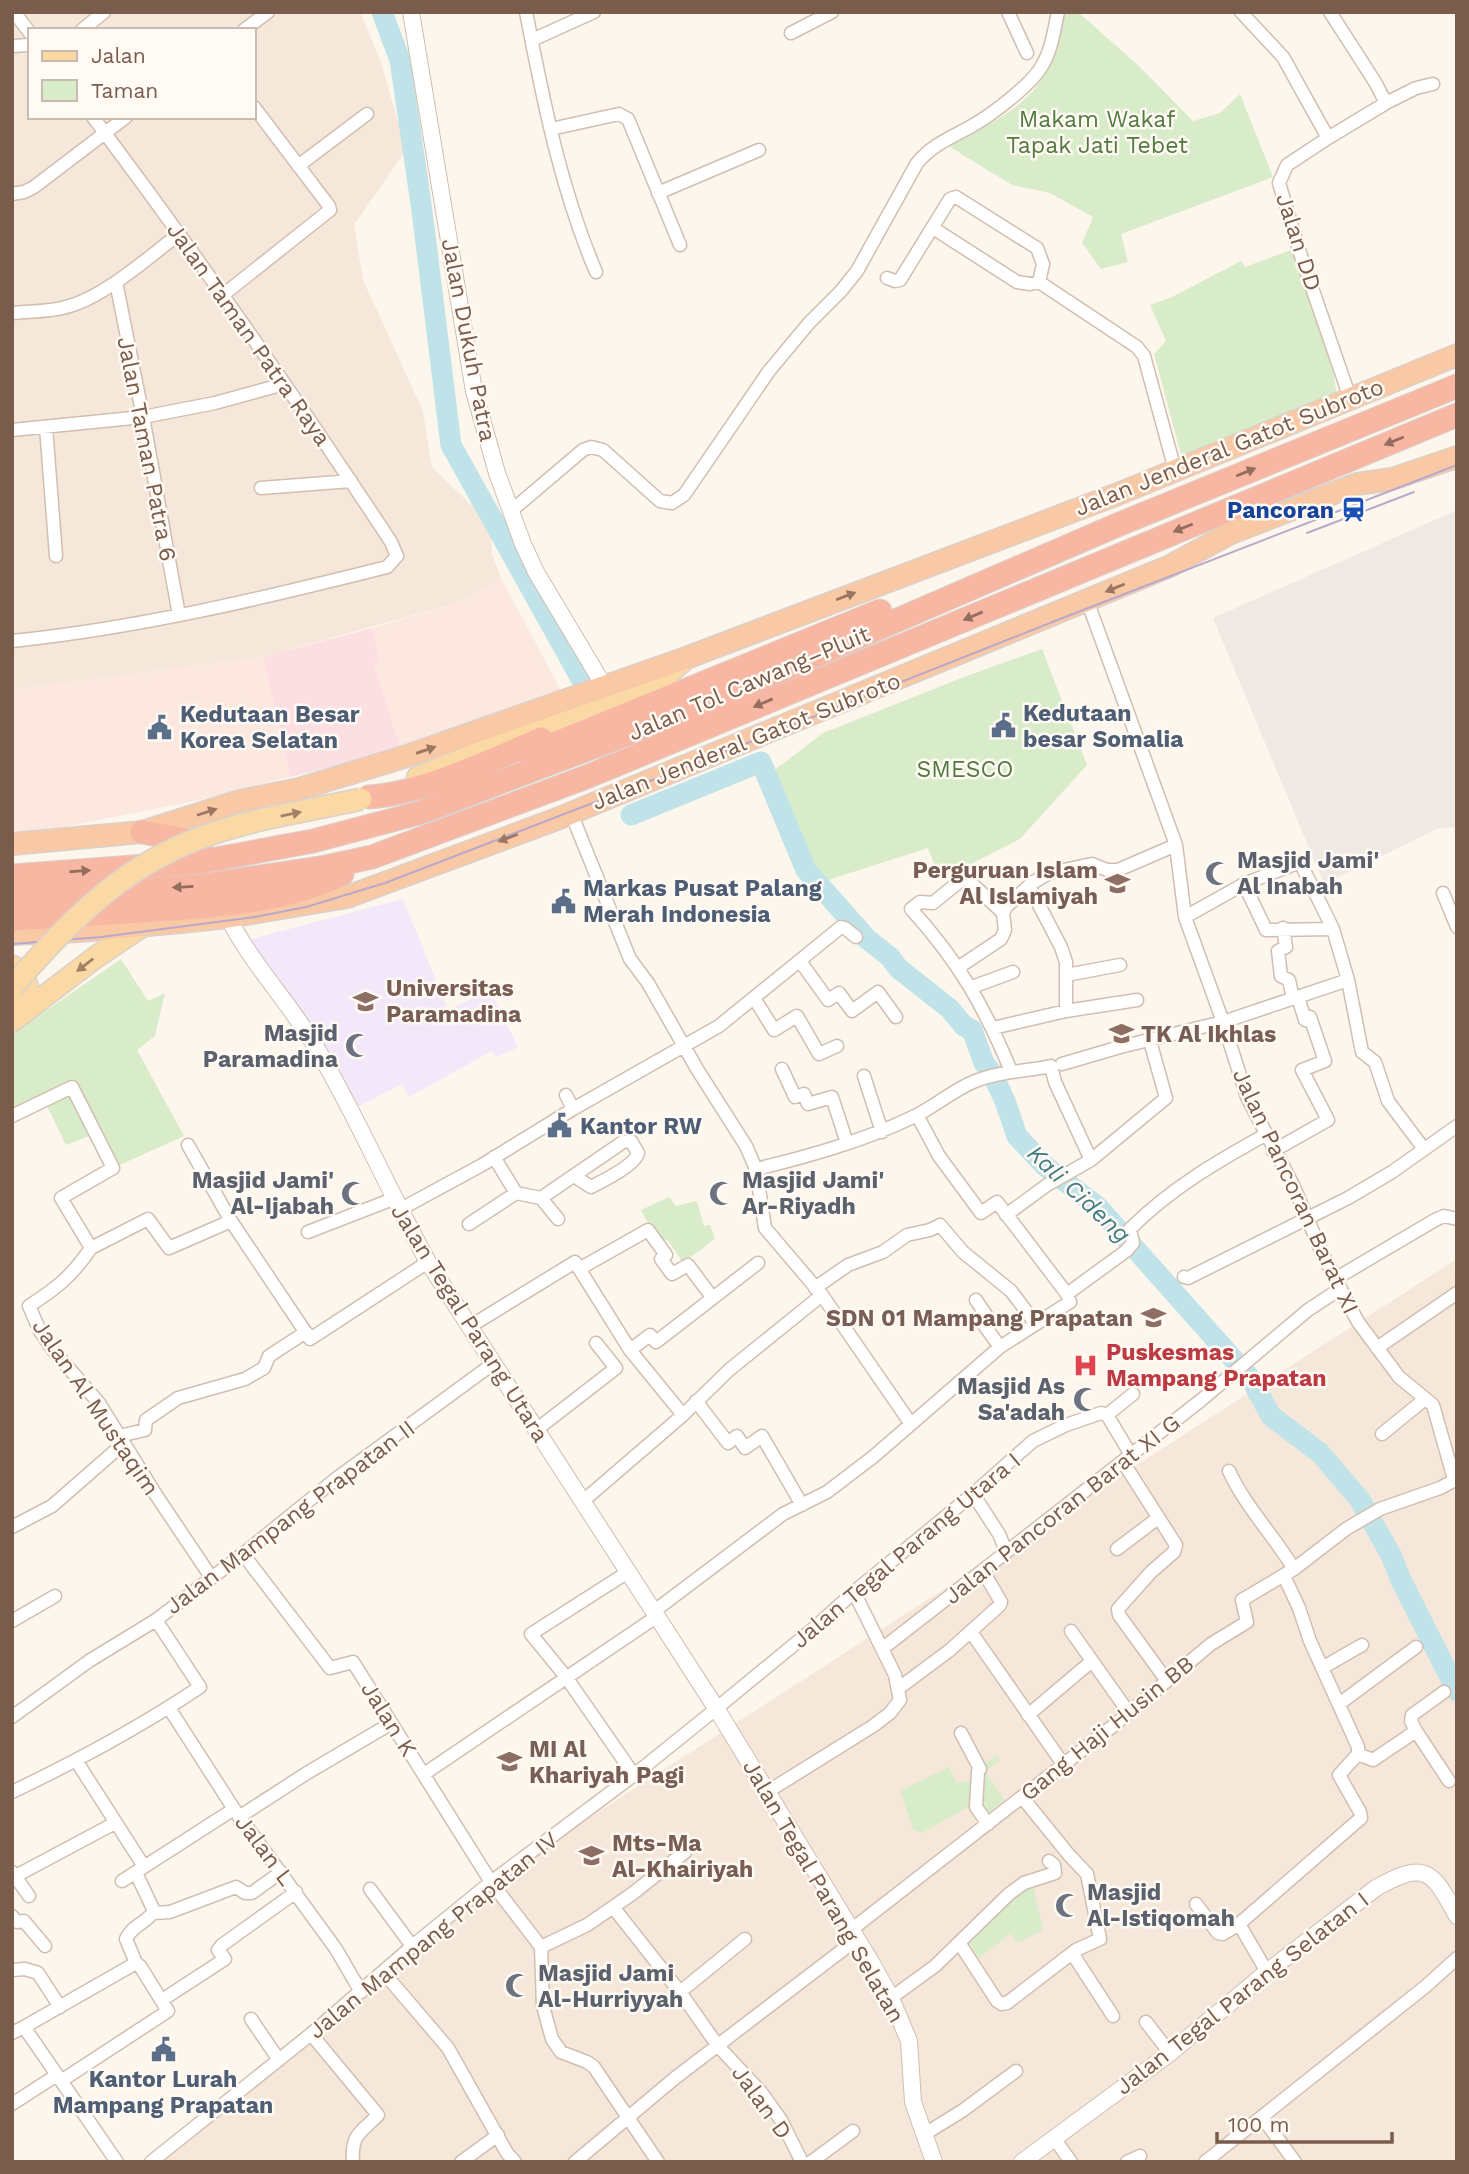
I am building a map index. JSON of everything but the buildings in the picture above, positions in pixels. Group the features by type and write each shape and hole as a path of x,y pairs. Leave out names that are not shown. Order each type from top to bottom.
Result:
{"highway":[{"name":"Jalan Jenderal Gatot Subroto","path":"12,844 142,832 240,801 299,789 404,757 686,658 1106,498 1457,355"},
{"name":"Jalan Tol Cawang–Pluit","path":"12,876 200,862 313,841 419,813 680,714 1115,526 1457,386"},
{"name":"Jalan Tol Cawang–Pluit","path":"12,898 198,886 326,867 372,857 589,776 1457,415"},
{"path":"1357,484 1457,443"},
{"name":"Jalan Jenderal Gatot Subroto","path":"12,934 142,926 228,917 347,897 571,813 1171,566 1231,533 1357,484 1392,479 1457,457"},
{"path":"142,832 202,844 309,827 390,806 594,730 654,702 902,602 1115,526"},
{"path":"365,798 390,796 474,768 599,715 654,702"},
{"path":"12,919 199,907 257,899 331,879 372,857"}],"main road":[{"name":"Jalan Jenderal Gatot Subroto","path":"12,987 83,910 115,884 177,847 214,833 259,821 365,798 654,682 686,658"},
{"path":"12,1021 96,957 142,926"},
{"path":"12,966 21,972 27,986 12,1010"}],"street":[{"path":"84,28 104,12"},
{"path":"248,22 268,12"},
{"name":"Jalan Dukuh Patra","path":"411,12 474,391 497,473 536,572 604,686"},
{"path":"526,12 551,129 579,232 596,272"},
{"path":"532,40 594,12"},
{"path":"791,33 832,12"},
{"path":"1008,12 1027,52"},
{"path":"511,512 583,450 590,447 603,450 660,501 672,503 684,495 769,371 857,271 917,163 927,151 972,126 1037,73 1053,38 1058,12"},
{"path":"1241,12 1283,57 1328,138"},
{"path":"1330,12 1386,103"},
{"path":"16,18 28,31"},
{"name":"Jalan DD","path":"1350,398 1279,183 1287,165 1328,138 1386,103 1416,88 1433,84"},
{"path":"223,295 330,210 329,205 256,110"},
{"path":"299,166 367,114"},
{"path":"551,129 619,114 628,119 680,244"},
{"name":"Jalan Taman Patra Raya","path":"94,119 285,384 391,542 397,556 387,567 251,601 179,615"},
{"path":"12,194 34,187 123,119"},
{"path":"658,193 759,150"},
{"path":"887,278 900,281 950,200 956,197 1037,248 1043,264 1040,282"},
{"path":"933,228 1017,282 1040,282 1137,347 1148,364 1175,470"},
{"path":"12,313 67,307 116,282 179,234"},
{"name":"Jalan Taman Patra 6","path":"116,282 179,615"},
{"path":"12,430 143,417 215,403 285,384"},
{"path":"46,426 56,556"},
{"path":"261,488 351,481"},
{"name":"Jalan Pancoran Barat XI","path":"1087,600 1176,845 1185,917 1223,1022 1243,1088 1358,1322 1399,1377 1433,1405 1455,1479"},
{"path":"12,641 179,615"},
{"path":"571,813 630,958 648,983 746,1146 756,1169 765,1228 819,1291 911,1424"},
{"path":"1003,912 1029,886 1049,873 1092,864 1107,870 1118,870 1176,845"},
{"path":"1185,917 1244,884 1300,862 1333,929 1348,980 1362,1052 1376,1062 1388,1101 1424,1149"},
{"path":"958,967 1001,939 1005,930 1003,912 965,877 933,903 920,902 911,909 939,940 972,987 993,1028 1008,1071"},
{"path":"1244,884 1264,929 1333,929"},
{"path":"1029,886 1066,962 1066,1011"},
{"path":"1443,893 1457,927"},
{"name":"Jalan Tegal Parang Utara","path":"228,917 240,940 317,1048 396,1205 428,1262 716,1708"},
{"path":"308,1232 396,1205 494,1157 719,1026 841,928 856,937"},
{"path":"1273,1151 1328,1120 1302,1069 1325,1061 1310,1017 1304,1020 1289,980 1281,976 1278,951 1286,947 1283,928"},
{"path":"800,961 828,1000 839,993 852,1012 879,992 896,1017"},
{"path":"1066,975 1120,965"},
{"path":"972,987 1013,972"},
{"path":"756,1169 798,1159 881,1132 982,1078 1008,1071 1057,1065 1223,1022 1348,980"},
{"path":"754,998 774,1030 797,1016 819,1054 838,1046"},
{"path":"993,1028 1066,1011 1137,1000"},
{"path":"1006,1215 1047,1185 1091,1160 1166,1098 1150,1041"},
{"path":"1057,1065 1055,1082 1091,1160"},
{"path":"782,1069 795,1097 804,1094 808,1104 832,1097 847,1143"},
{"path":"864,1076 881,1132"},
{"path":"12,1116 72,1087 113,1168 61,1198 91,1248 148,1219 169,1248 231,1221"},
{"path":"566,1095 573,1109"},
{"path":"424,1774 654,1615 783,1514 827,1492 873,1457 1000,1347 1070,1302 997,1202 981,1213 939,1156 917,1115"},
{"path":"1184,1277 1188,1278 1307,1220 1392,1172 1457,1126"},
{"path":"1066,1294 1129,1247 1130,1229 1152,1208 1210,1165 1265,1135"},
{"path":"541,1198 623,1142 631,1141 635,1144 638,1153 635,1160 591,1187 574,1176"},
{"path":"188,1145 231,1221 310,1339 428,1262"},
{"path":"494,1157 516,1193"},
{"path":"469,1224 516,1193 541,1198 558,1219"},
{"name":"Jalan Pancoran Barat XI G","path":"882,1649 1227,1379 1338,1284 1435,1220 1444,1216 1457,1219"},
{"path":"583,1501 683,1415 729,1370 848,1265 883,1252 907,1235 930,1230 940,1224 963,1252 1011,1292 1035,1323"},
{"path":"579,1269 648,1230 666,1255 661,1259 672,1274 688,1265 712,1297"},
{"name":"Jalan Al Mustaqim","path":"91,1248 75,1272 29,1307 40,1331 99,1403 211,1577"},
{"path":"469,1327 574,1262 630,1350 683,1415"},
{"path":"630,1350 650,1335 657,1341 758,1262"},
{"path":"1377,1348 1457,1293"},
{"path":"976,1300 990,1321 984,1325 1000,1347"},
{"path":"12,1527 52,1506 121,1440 145,1430 146,1420 178,1398 245,1379 264,1368 269,1356 306,1332"},
{"path":"536,1430 616,1368 596,1343"},
{"name":"Jalan Mampang Prapatan II","path":"12,1792 76,1762 200,1687 156,1620 337,1478 494,1363"},
{"path":"1133,1394 1107,1415 1158,1518 1176,1548 1120,1606 1118,1612 1167,1681"},
{"path":"1382,1434 1425,1399"},
{"path":"696,1401 728,1443 737,1436 745,1448 762,1436 802,1505"},
{"name":"Jalan Tegal Parang Utara I","path":"716,1708 1038,1438 1101,1413 1107,1415"},
{"path":"1196,1904 1220,1934 1239,1924 1361,1818 1339,1775 1358,1754 1358,1747 1322,1668 1289,1573 1229,1471"},
{"name":"Gang Haji Husin BB","path":"575,2162 1211,1644 1247,1622 1242,1600 1289,1573 1346,1529 1380,1508 1440,1488 1455,1479"},
{"path":"973,1494 1006,1551"},
{"path":"1117,1549 1158,1518"},
{"name":"Jalan K","path":"243,1554 330,1668 353,1662 491,1882 541,1947"},
{"path":"899,1688 994,1612 1001,1602 983,1571"},
{"path":"628,1572 534,1629 531,1634 566,1677 634,1775"},
{"path":"768,1792 891,1713 900,1700 895,1675 854,1592"},
{"path":"12,1621 55,1596"},
{"path":"12,1717 89,1661 156,1620"},
{"path":"1071,1631 1129,1713"},
{"path":"971,1632 1063,1764"},
{"path":"1322,1668 1362,1645"},
{"path":"1339,1704 1416,1647"},
{"path":"1028,1715 1092,1661"},
{"path":"1444,1692 1412,1715 1411,1721 1449,1781"},
{"name":"Jalan L","path":"169,1708 236,1813 336,1949 361,1992"},
{"name":"Jalan Mampang Prapatan IV","path":"151,2162 311,2034 491,1882 634,1775 716,1708"},
{"name":"Jalan Tegal Parang Selatan","path":"716,1708 891,1998 909,2041 913,2102 934,2162"},
{"path":"122,1881 390,1724"},
{"path":"1358,1754 1373,1760 1378,1759 1416,1731"},
{"path":"961,1733 980,1769 976,1807 988,1824"},
{"path":"76,1762 115,1823 139,1869 153,1913"},
{"path":"960,1944 997,2001 1002,2004 1007,2003 1072,1953 1100,1939 1090,1881 1083,1868 1069,1855 1023,1797"},
{"path":"29,1896 22,1883 13,1876 115,1823"},
{"path":"658,2162 594,2067 561,2052 552,2039 543,2006 541,1947 570,1935 613,1907 685,1852"},
{"path":"891,1998 936,1966 1009,1894 1024,1883 1055,1873 1054,1865 1049,1861"},
{"path":"165,2006 140,1966 135,1963 126,1938 131,1929 153,1913 170,1912 236,1887 245,1893 251,1893 281,1872"},
{"name":"Jalan Tegal Parang Selatan I","path":"1022,2162 1170,2053 1267,1972 1376,1888 1409,1872 1424,1872 1437,1881 1457,1916"},
{"path":"370,1889 412,1946"},
{"path":"12,2104 59,2078 165,2006 225,1959 218,1950 222,1945 296,1892"},
{"name":"Jalan D","path":"613,1907 680,1992 718,2046 761,2092 781,2120 802,2162"},
{"path":"12,1916 17,1922 24,1921 45,1946"},
{"path":"1239,1924 1267,1972"},
{"path":"680,1992 746,1939"},
{"path":"1072,1953 1113,2016"},
{"path":"1205,2162 1457,1958"},
{"path":"12,2034 135,1963"},
{"path":"12,1970 25,1969 38,1973 60,2007"},
{"path":"384,1973 448,2048 515,2162"},
{"path":"251,2019 279,2060"},
{"path":"1146,2022 1170,2053"},
{"path":"24,2027 117,2162"},
{"path":"311,2034 377,2113 377,2117 358,2133 352,2146 353,2162"},
{"path":"923,2135 962,2111 1016,2071"},
{"path":"1262,2118 1295,2162"},
{"path":"811,2162 853,2131"},
{"path":"461,2162 498,2135"},
{"path":"1054,2138 1071,2162"},
{"path":"1127,2162 1140,2156"}],"shaded area":[{"path":"12,12 360,12 381,62 406,150 354,225 363,280 423,411 432,467 474,508 491,531 492,554 501,578 464,601 263,657 12,690"},
{"path":"1457,510 1457,827 1439,828 1324,884 1213,618"},
{"path":"501,578 564,696 535,699 401,750 374,663 380,662 372,628 464,601"},
{"path":"372,628 380,662 374,663 401,750 290,777 263,657"},
{"path":"263,657 290,777 209,798 24,835 12,835 12,690"},
{"name":"Universitas Paramadina","path":"403,899 448,1010 490,990 518,1047 497,1057 492,1051 409,1097 402,1084 349,1111 247,940"},
{"path":"1457,1259 1457,2162 153,2162 475,1891"}],"green space":[{"name":"Makam Wakaf Tapak Jati Tebet","path":"1064,12 1078,12 1139,66 1193,121 1220,113 1240,94 1273,177 1121,234 1128,262 1101,269 1082,243 1093,217 1050,193 1012,185 945,144 998,119 1033,91 1049,64"},
{"path":"1296,248 1332,364 1337,396 1183,462 1154,354 1166,341 1150,305 1172,297 1241,261 1245,267"},
{"name":"SMESCO","path":"1042,649 1087,765 1020,839 940,880 928,848 822,882 793,826 772,772 823,733"},
{"path":"121,959 148,1001 165,993 155,1036 137,1050 184,1136 113,1168 92,1135 66,1145 45,1102 12,1116 12,1034"},
{"path":"669,1197 676,1206 697,1201 704,1226 710,1225 715,1239 683,1263 667,1239 658,1242 641,1210"},
{"path":"996,1755 1000,1760 985,1772 1005,1800 985,1816 977,1805 981,1767"},
{"path":"949,1767 957,1783 974,1779 972,1805 922,1833 913,1829 900,1791"},
{"path":"1032,1880 1043,1930 1018,1943 1010,1934 979,1958 968,1941"}],"waterway":[{"path":"382,12 400,60 451,445 584,684"},
{"name":"Kali Cideng","path":"631,815 761,762 806,870 867,939 890,957 898,968 950,1009 964,1026 972,1030 984,1063 992,1073 1005,1101 1017,1136 1045,1166 1098,1207 1251,1379 1271,1416 1320,1453 1360,1500 1391,1555 1457,1691"}],"tram line":[{"path":"12,944 101,937 255,917 306,907 385,883 1457,465"},
{"path":"1307,533 1414,492"}],"place":[{"name":"Pancoran","path":"1354,510"},
{"name":"Kedutaan besar Somalia","path":"1003,726"},
{"name":"Kedutaan Besar Korea Selatan","path":"160,727"},
{"name":"Masjid Jami' Al Inabah","path":"1217,873"},
{"name":"Perguruan Islam Al Islamiyah","path":"1118,883"},
{"name":"Markas Pusat Palang Merah Indonesia","path":"563,901"},
{"name":"Universitas Paramadina","path":"366,1001"},
{"name":"TK Al Ikhlas","path":"1121,1034"},
{"name":"Masjid Paramadina","path":"358,1046"},
{"name":"Kantor RW","path":"560,1126"},
{"name":"Masjid Jami' Al-Ijabah","path":"354,1193"},
{"name":"Masjid Jami' Ar-Riyadh","path":"722,1193"},
{"name":"SDN 01 Mampang Prapatan","path":"1153,1318"},
{"name":"Puskesmas Mampang Prapatan","path":"1086,1365"},
{"name":"Masjid As Sa'adah","path":"1085,1399"},
{"name":"MI Al Khariyah Pagi","path":"509,1762"},
{"name":"Mts-Ma Al-Khairiyah","path":"592,1856"},
{"name":"Masjid Al-Istiqomah","path":"1067,1905"},
{"name":"Masjid Jami Al-Hurriyyah","path":"518,1986"},
{"name":"Kantor Lurah Mampang Prapatan","path":"163,2049"}]}
